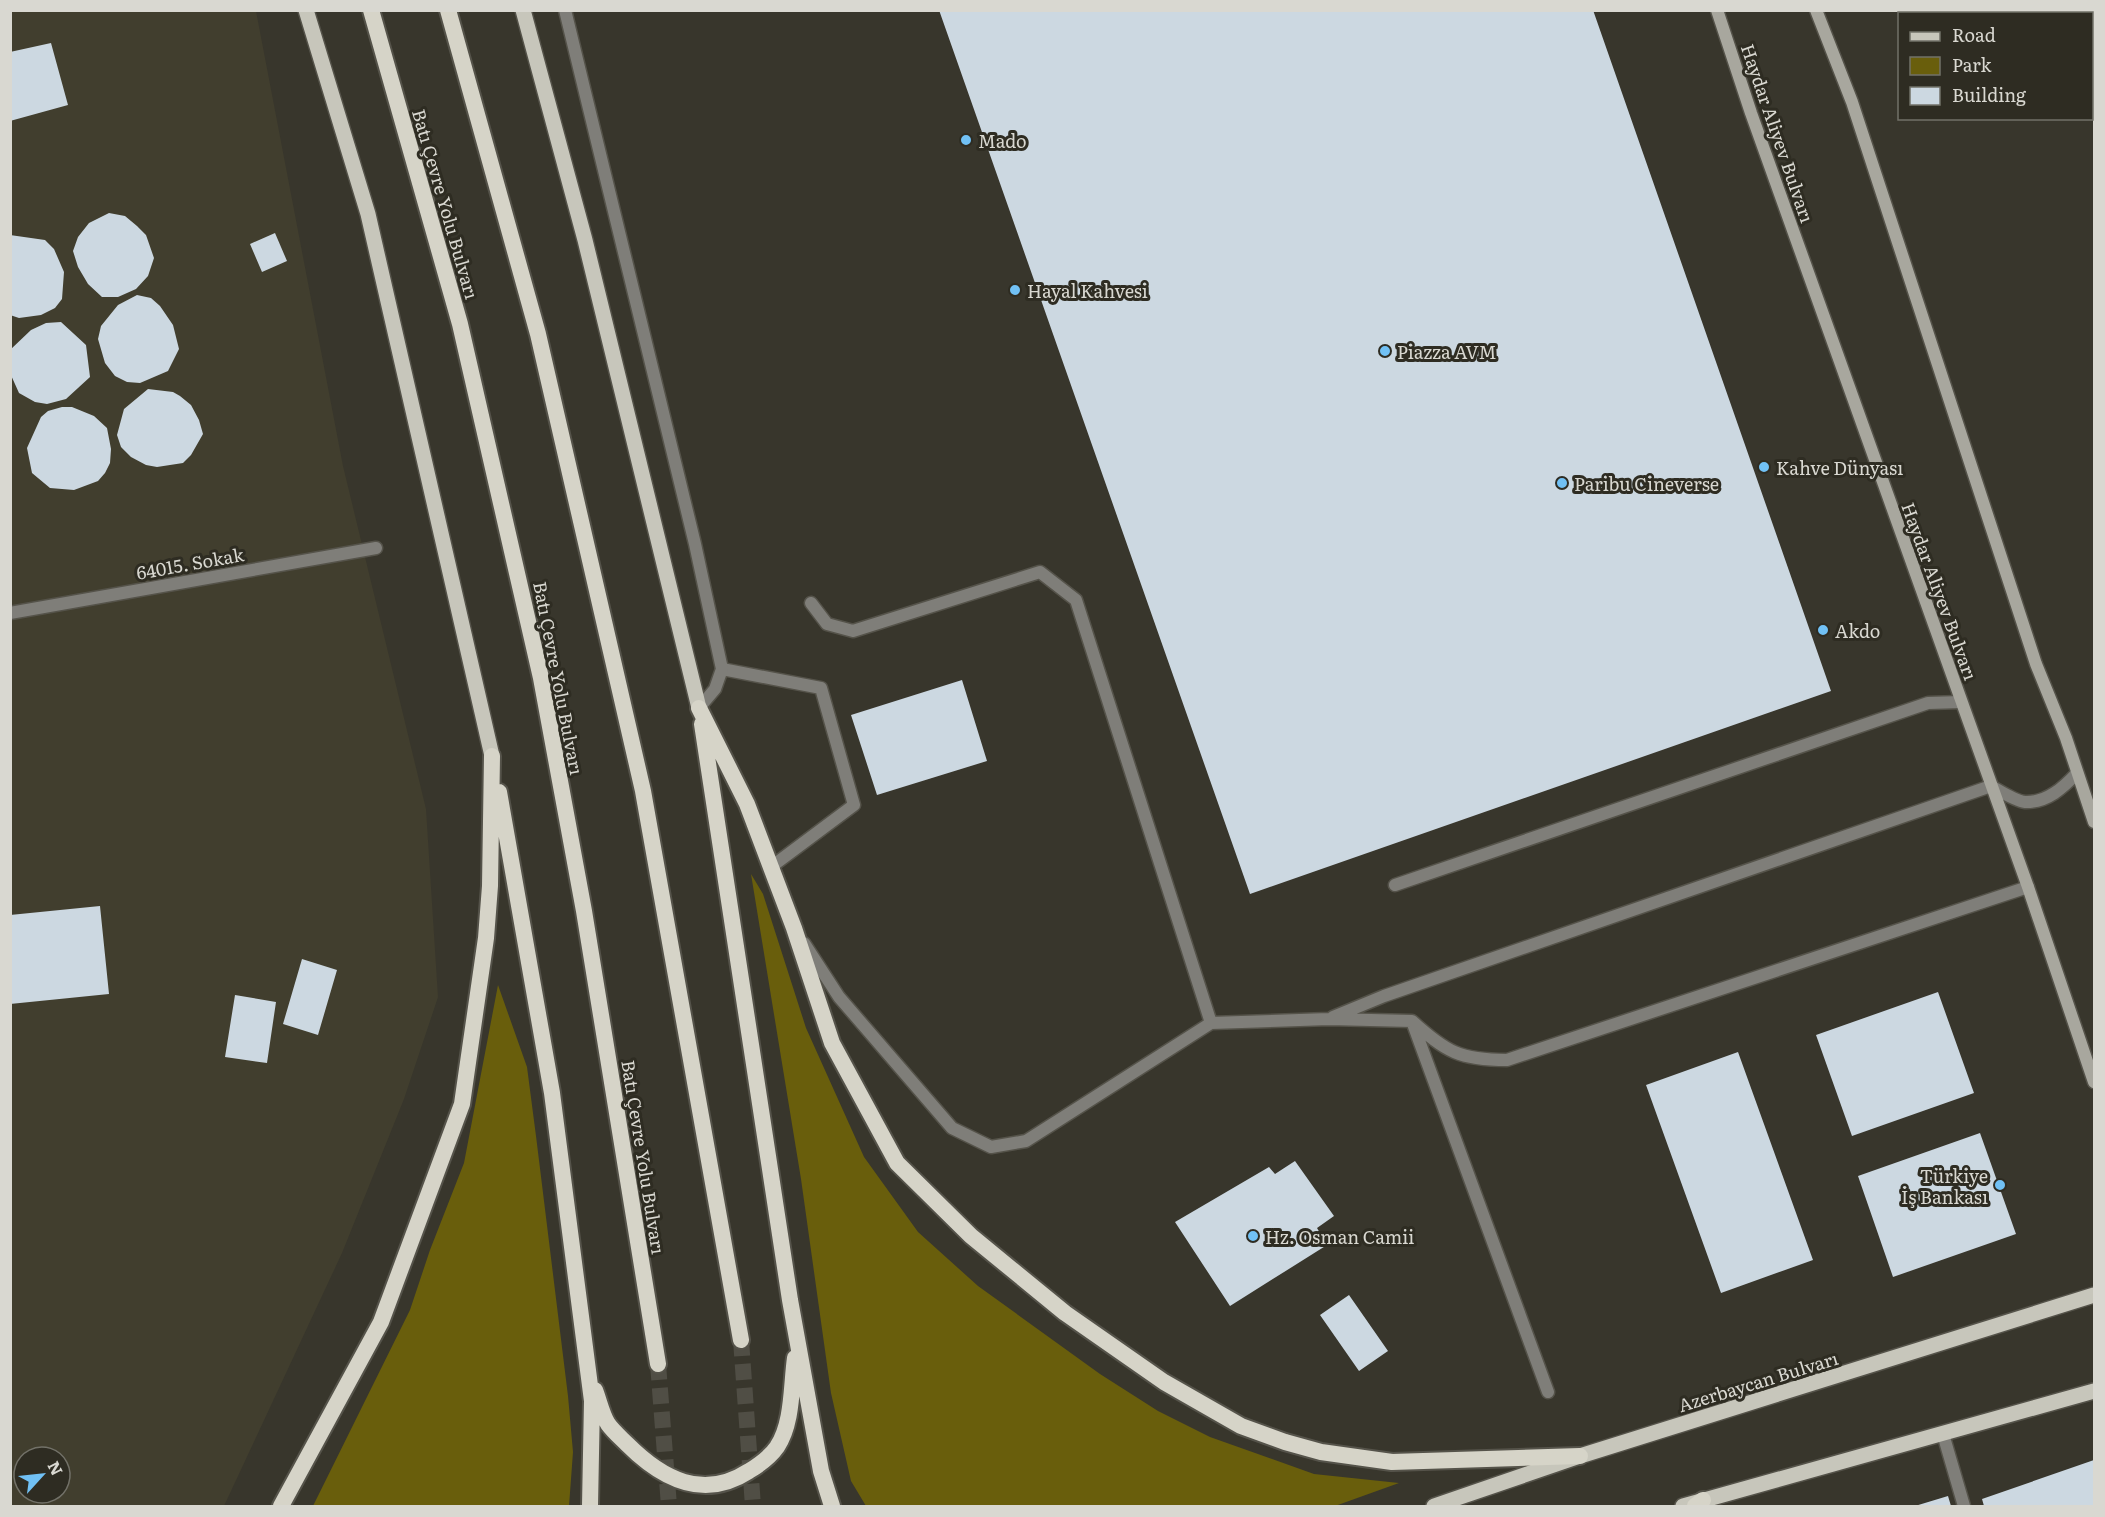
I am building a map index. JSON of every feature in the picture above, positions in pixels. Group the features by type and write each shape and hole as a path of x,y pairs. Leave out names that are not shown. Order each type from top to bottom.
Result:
{"highway":[{"name":"Batı Çevre Yolu Bulvarı","path":"371,10 460,324 541,678 584,911 658,1364"},
{"path":"448,10 538,334 643,791 741,1340"},
{"path":"699,708 747,804 794,928 832,1043 897,1163 988,1250 1065,1313 1164,1382 1240,1426 1321,1452 1392,1462 1580,1456"},
{"path":"699,708 797,1340 820,1471 832,1506"},
{"path":"492,756 552,1093 592,1401 590,1506"},
{"path":"281,1506 381,1322 462,1104 486,938 490,886 492,756"},
{"path":"585,1360 607,1424 664,1474 681,1482 713,1485 729,1483 746,1474 761,1464 777,1447 787,1424 797,1340"}],"main road":[{"path":"306,10 368,214 492,756"},
{"path":"523,10 585,240 699,708"},
{"name":"Haydar Aliyev Bulvarı","path":"1717,10 1751,113 2028,887 2094,1082"},
{"path":"1816,10 1852,102 2036,664 2078,773 2094,822"},
{"name":"Azerbaycan Bulvarı","path":"1434,1506 1580,1456 2094,1295"},
{"path":"1683,1506 2094,1390"}],"street":[{"path":"565,10 690,521 722,669 715,689 699,708"},
{"name":"64015. Sokak","path":"10,613 376,548"},
{"path":"811,603 827,624 854,631 1040,572 1076,600 1211,1023"},
{"path":"722,669 821,688 854,805 771,867"},
{"path":"1395,885 1928,703 1961,702"},
{"path":"1329,1018 1384,996 1991,786 2024,802 2044,798 2061,790 2078,773"},
{"path":"794,928 839,997 913,1085 952,1128 991,1147 1026,1141 1211,1023 1329,1018 1412,1021 1440,1047 1474,1060 1507,1060 2028,887"},
{"path":"1412,1021 1548,1392"},
{"path":"1943,1434 1964,1506"}],"shaded area":[{"path":"10,11 256,11 343,466 426,809 438,997 404,1099 342,1253 224,1506 11,1506"}],"green space":[{"path":"751,874 763,894 806,1028 864,1157 918,1232 978,1286 1100,1374 1158,1411 1210,1437 1314,1474 1399,1483 1335,1506 866,1506 851,1481 831,1393 801,1179"},
{"path":"498,985 527,1067 568,1396 573,1452 569,1506 313,1506 410,1310 430,1250 464,1163"}],"building":[{"name":"Piazza AVM","path":"939,10 1593,10 1831,691 1250,894"},
{"path":"51,43 68,105 10,121 10,52"},
{"path":"109,213 125,216 146,235 154,258 148,276 136,289 118,297 102,297 88,284 78,267 73,251 78,237 89,223"},
{"path":"275,233 287,261 262,272 250,244"},
{"path":"10,235 45,240 54,249 64,272 62,299 55,308 41,315 19,318 10,315"},
{"path":"137,295 151,298 160,306 173,325 179,349 168,371 140,383 127,382 115,376 105,363 98,339 101,326 118,305"},
{"path":"61,322 86,345 90,377 66,399 47,404 35,402 19,393 10,373 10,350 31,330 46,323"},
{"path":"148,389 173,392 180,396 191,405 199,420 203,434 191,455 183,463 157,467 146,465 131,457 121,447 117,435 124,409"},
{"path":"72,407 94,416 107,428 111,449 110,463 98,481 74,490 50,488 32,473 27,448 41,417 48,411"},
{"path":"962,680 987,761 877,795 851,715"},
{"path":"100,906 109,994 10,1004 10,915"},
{"path":"302,959 337,970 318,1035 283,1024"},
{"path":"1938,992 1974,1093 1852,1136 1816,1035"},
{"path":"235,995 276,1002 267,1063 225,1057"},
{"path":"1738,1052 1813,1260 1721,1293 1646,1085"},
{"path":"1980,1133 2016,1234 1893,1277 1858,1176"},
{"name":"Hz. Osman Camii","path":"1295,1161 1334,1216 1317,1228 1327,1245 1230,1306 1175,1222 1269,1167 1275,1174"},
{"path":"1349,1295 1388,1351 1359,1371 1320,1315"},
{"path":"2094,1460 2094,1506 1984,1506 1982,1499"},
{"path":"1948,1496 1951,1506 1915,1506"}],"tunnel":[{"path":"741,1340 753,1506"},
{"path":"658,1364 669,1506"}],"place":[{"name":"Mado","path":"966,140"},
{"name":"Hayal Kahvesi","path":"1015,290"},
{"name":"Piazza AVM","path":"1385,351"},
{"name":"Kahve Dünyası","path":"1764,467"},
{"name":"Paribu Cineverse","path":"1562,483"},
{"name":"Akdo","path":"1823,630"},
{"name":"Türkiye İş Bankası","path":"2000,1185"},
{"name":"Hz. Osman Camii","path":"1253,1236"}]}
